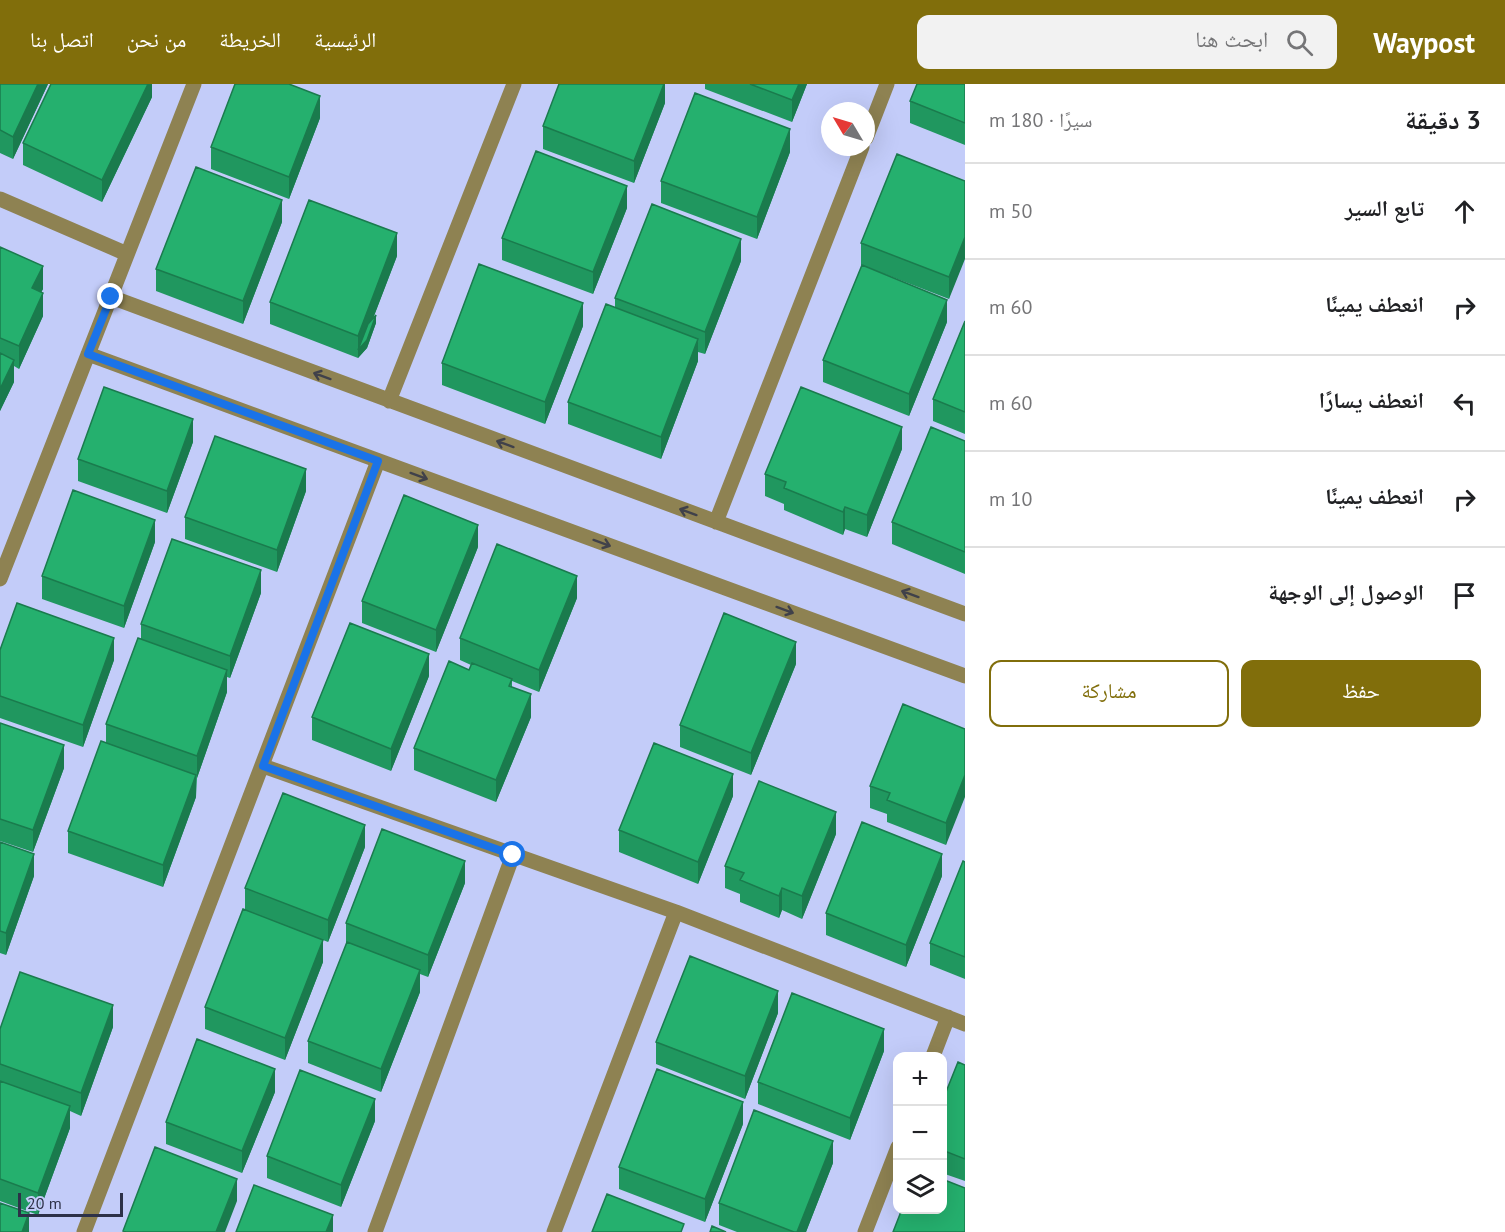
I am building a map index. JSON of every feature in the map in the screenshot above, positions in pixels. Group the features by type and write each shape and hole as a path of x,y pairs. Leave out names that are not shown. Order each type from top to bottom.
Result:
{"street":[{"path":"0,579 194,84"},
{"path":"389,401 514,84"},
{"path":"875,115 887,84"},
{"path":"716,522 858,156"},
{"path":"0,199 128,254"},
{"path":"111,297 965,614"},
{"path":"88,354 965,676"},
{"path":"84,1232 378,461"},
{"path":"263,766 675,912 965,1024"},
{"path":"375,1232 513,855"},
{"path":"554,1232 675,912"},
{"path":"935,1052 948,1017"},
{"path":"865,1232 893,1158"}],"building":[{"path":"0,84 38,84 13,137 0,130"},
{"path":"51,84 148,84 102,180 23,143"},
{"path":"235,84 289,84 320,96 289,177 211,147"},
{"path":"559,84 664,84 634,161 543,126"},
{"path":"750,84 799,84 792,100"},
{"path":"917,84 965,84 965,123 910,101"},
{"path":"695,93 790,129 757,217 661,181"},
{"path":"536,151 627,186 593,272 502,238"},
{"path":"897,154 965,181 965,237 949,277 861,243"},
{"path":"196,167 282,200 243,301 156,269"},
{"path":"309,200 397,233 358,336 270,302"},
{"path":"652,204 741,239 705,332 615,298"},
{"path":"0,247 43,266 32,288 43,293 19,346 0,338"},
{"path":"479,264 583,303 545,402 442,363"},
{"path":"862,265 947,300 909,394 823,360"},
{"path":"606,304 698,339 661,437 568,402"},
{"path":"376,315 367,340 358,350 368,324"},
{"path":"965,321 965,412 933,399"},
{"path":"0,353 14,360 0,389"},
{"path":"104,387 193,419 167,491 78,459"},
{"path":"801,387 902,427 867,515 845,507 843,512 784,488 786,482 765,474"},
{"path":"931,427 965,441 965,552 892,522"},
{"path":"215,436 306,469 277,550 185,517"},
{"path":"73,490 155,520 124,606 42,576"},
{"path":"404,495 478,525 436,630 362,601"},
{"path":"172,539 261,570 230,656 141,624"},
{"path":"497,544 577,576 539,670 460,638"},
{"path":"17,603 114,638 83,725 0,696 0,650"},
{"path":"724,613 796,642 751,753 680,725"},
{"path":"350,623 429,654 391,749 312,717"},
{"path":"138,638 227,670 197,756 106,724"},
{"path":"449,661 469,670 472,663 512,679 509,686 531,694 496,780 414,748"},
{"path":"903,704 965,729 965,775 946,823 887,800 890,793 870,786"},
{"path":"0,723 64,745 33,830 0,819"},
{"path":"101,741 196,775 163,865 68,831"},
{"path":"654,743 733,774 698,862 619,830"},
{"path":"759,781 836,812 802,896 782,888 779,896 740,880 744,873 725,866"},
{"path":"283,793 365,825 328,920 245,888"},
{"path":"862,822 942,854 906,945 826,913"},
{"path":"382,829 465,861 428,955 346,923"},
{"path":"0,842 34,854 6,933 0,931"},
{"path":"963,861 965,862 965,957 930,943"},
{"path":"243,909 323,940 285,1038 205,1007"},
{"path":"347,942 420,970 381,1069 308,1041"},
{"path":"690,956 778,991 745,1076 656,1042"},
{"path":"20,972 113,1005 81,1093 0,1064 0,1029"},
{"path":"792,993 884,1029 850,1118 758,1082"},
{"path":"197,1039 275,1069 242,1151 166,1122"},
{"path":"958,1062 965,1065 965,1159 947,1152 947,1090"},
{"path":"657,1069 743,1102 705,1199 619,1167"},
{"path":"300,1070 375,1099 341,1185 267,1156"},
{"path":"0,1081 70,1106 38,1193 0,1179"},
{"path":"754,1110 833,1141 797,1232 719,1203"},
{"path":"155,1147 237,1179 216,1232 123,1231"},
{"path":"947,1181 965,1188 965,1232 893,1232 900,1214 947,1214"},
{"path":"254,1185 333,1215 326,1232 236,1232"},
{"path":"607,1194 684,1224 681,1232 592,1232"},
{"path":"0,1203 29,1213 22,1232 0,1232"},
{"path":"712,1226 726,1232 710,1232"}],"route":[{"path":"111,297 88,354 378,461 263,766 513,855"}]}
